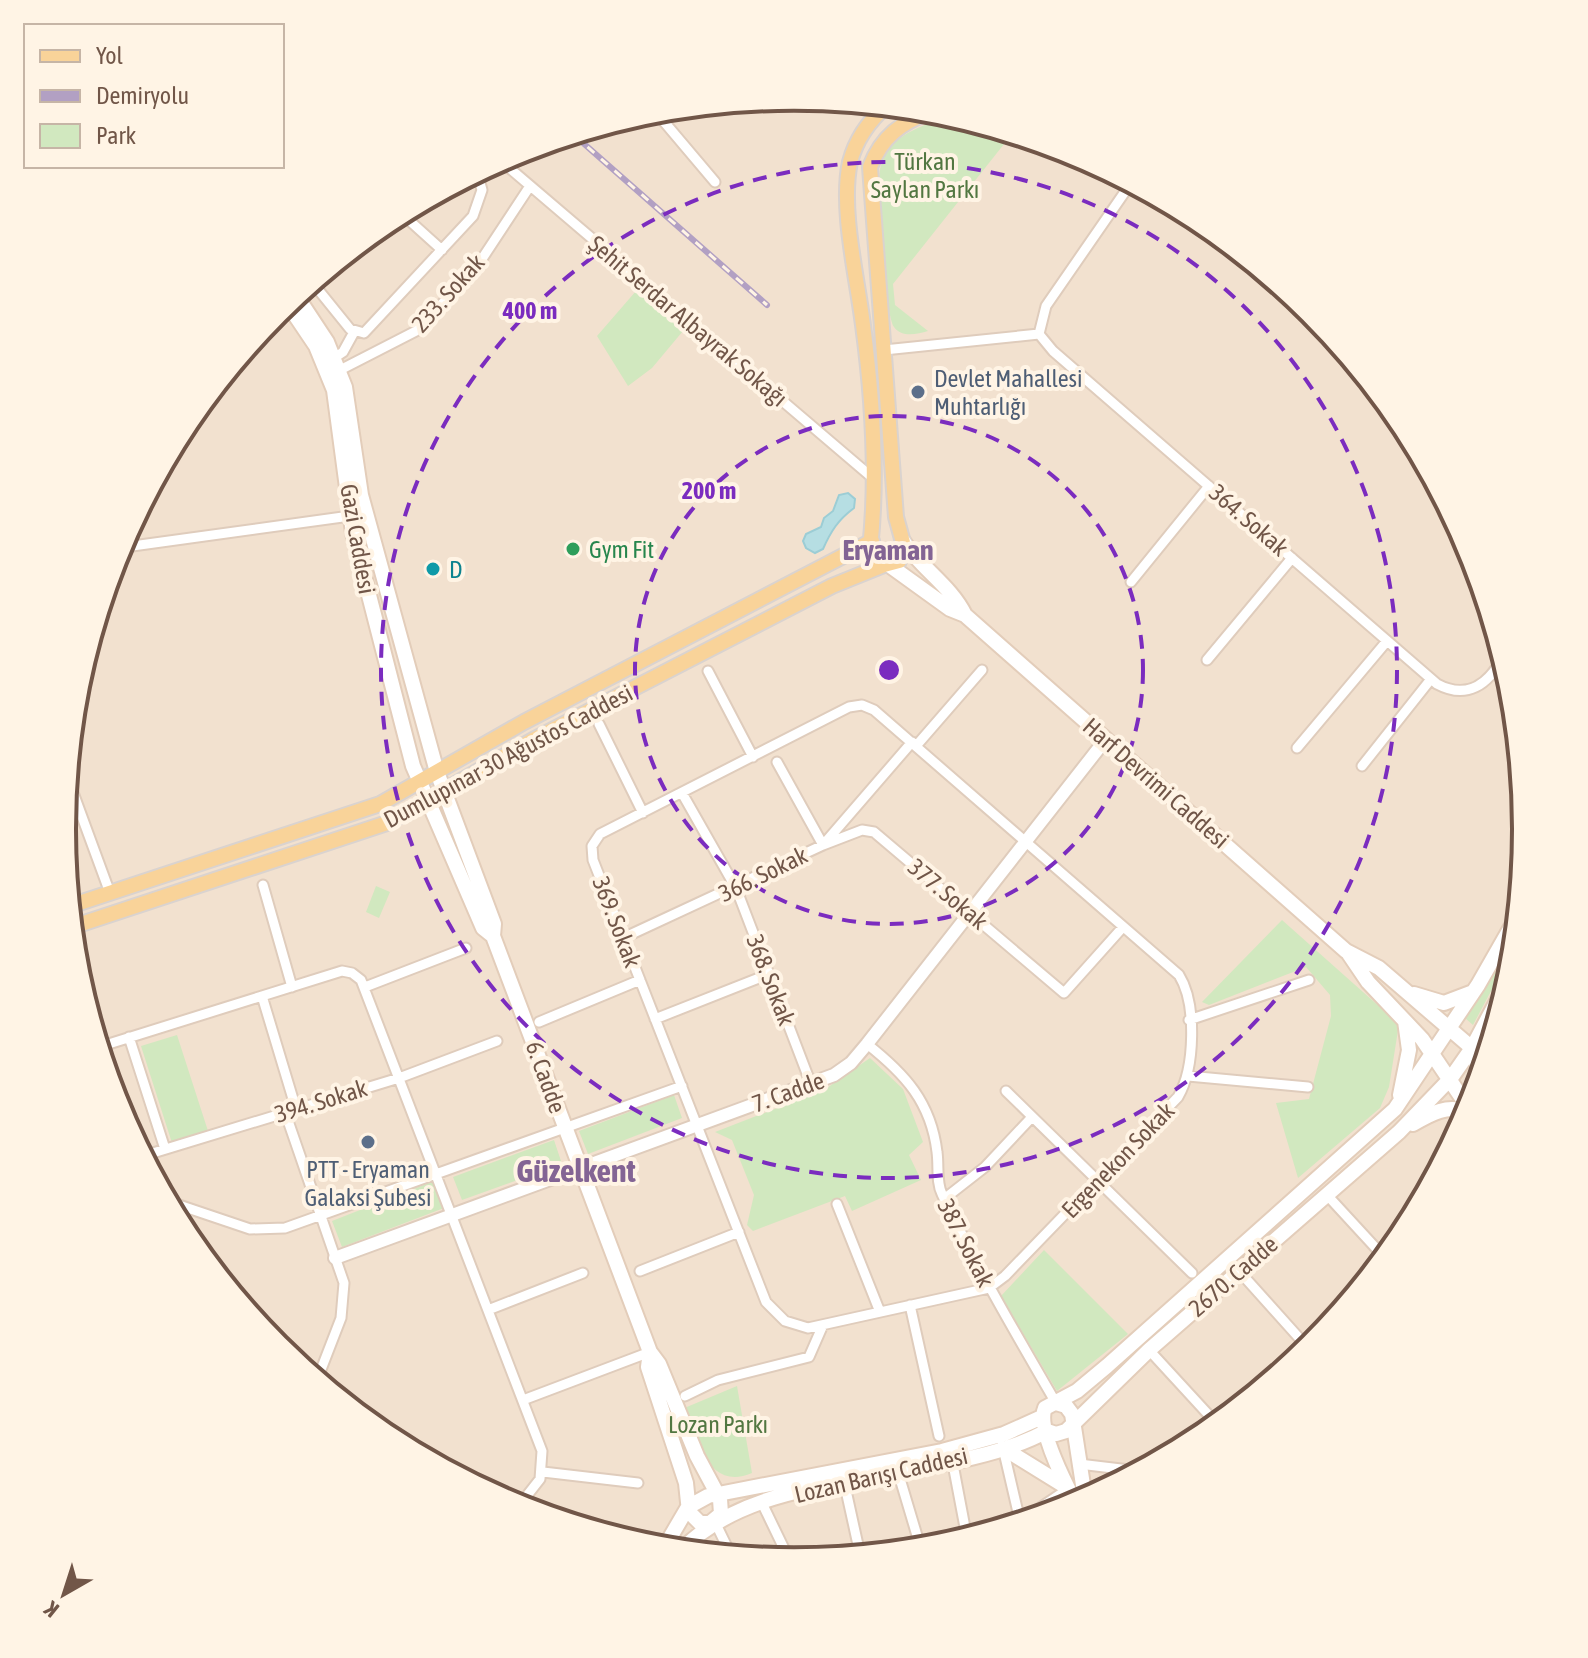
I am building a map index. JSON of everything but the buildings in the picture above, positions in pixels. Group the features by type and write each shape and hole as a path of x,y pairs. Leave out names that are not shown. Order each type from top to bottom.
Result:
{"main road":[{"path":"875,116 854,149 847,191 867,352 876,481 872,555 887,565 902,556 902,539 870,167 876,152 893,131 912,121"},
{"name":"Gazi Caddesi","path":"302,306 349,402 361,495 437,772"},
{"name":"Gazi Caddesi","path":"295,313 332,363 357,552 418,782"},
{"path":"867,352 884,350"},
{"path":"872,540 886,531 902,539"},
{"name":"Harf Devrimi Caddesi","path":"902,539 922,566 958,600 965,615"},
{"name":"Dumlupınar 30 Ağustos Caddesi","path":"80,903 380,804 524,722 872,540"},
{"path":"357,552 375,547"},
{"name":"Harf Devrimi Caddesi","path":"887,565 950,609 965,615 1346,951 1368,982 1404,1017 1451,1078 1460,1096"},
{"name":"Dumlupınar 30 Ağustos Caddesi","path":"82,924 387,823 533,740 780,613 887,565"},
{"name":"6. Cadde","path":"437,772 494,924 493,936 579,1168 650,1352 659,1364 714,1494"},
{"name":"6. Cadde","path":"418,782 483,928 493,936"},
{"name":"2670. Cadde","path":"1056,1403 1107,1366 1395,1109 1474,992 1503,942"},
{"name":"Harf Devrimi Caddesi","path":"1346,951 1379,968 1472,1048"},
{"path":"1403,989 1429,1001 1444,1003 1474,992"},
{"path":"1395,1109 1409,1050 1404,1017"},
{"name":"2670. Cadde","path":"1072,1424 1149,1350 1399,1132 1451,1078 1486,1022"},
{"path":"1472,1048 1475,1058"},
{"path":"1399,1132 1455,1108"},
{"name":"6. Cadde","path":"650,1352 648,1367 682,1469 688,1507"},
{"path":"1069,1492 1055,1461 1044,1424 1045,1408 1056,1403 1070,1409 1085,1485"},
{"path":"1044,1424 1061,1433 1072,1424"},
{"name":"Lozan Barışı Caddesi","path":"688,1507 714,1494 942,1451 1044,1424"},
{"name":"Lozan Barışı Caddesi","path":"693,1540 714,1521 762,1503 1003,1448 1044,1424"},
{"path":"1003,1448 1034,1464 1068,1489"},
{"path":"688,1507 695,1520 705,1524 714,1521 722,1509 720,1499 714,1494"},
{"path":"671,1536 688,1507"}],"street":[{"path":"665,123 715,182"},
{"name":"Şehit Serdar Albayrak Sokağı","path":"511,170 876,481"},
{"path":"354,332 369,330 442,250 480,204 480,183"},
{"name":"233. Sokak","path":"332,363 416,331 476,268 530,186"},
{"path":"884,350 1039,334 1046,306 1125,192"},
{"path":"411,222 442,250"},
{"path":"319,291 354,332"},
{"path":"332,363 343,352 354,332"},
{"name":"364. Sokak","path":"1039,334 1053,351 1431,679 1448,690 1467,692 1494,672"},
{"path":"1131,582 1209,486"},
{"path":"135,546 350,516"},
{"path":"1207,660 1292,558"},
{"path":"1297,748 1387,641"},
{"name":"366. Sokak","path":"623,938 823,845 982,670"},
{"path":"708,671 753,757"},
{"path":"1362,766 1431,679"},
{"name":"369. Sokak","path":"808,1328 785,1321 766,1302 593,860 592,846 600,834 849,707 862,705 874,710 1026,842"},
{"path":"599,724 643,813"},
{"name":"7. Cadde","path":"335,1258 811,1084 851,1063 1106,739"},
{"path":"777,762 823,845"},
{"name":"368. Sokak","path":"682,793 736,888 811,1084"},
{"path":"77,803 110,893"},
{"name":"377. Sokak","path":"823,845 862,830 874,832 1064,993 1123,927"},
{"name":"Ergenekon Sokak","path":"808,1328 989,1288 1005,1276 1178,1097 1188,1076 1189,1020 1184,984 1179,975 1026,842"},
{"path":"263,885 292,987"},
{"path":"365,987 466,948"},
{"path":"109,1044 348,971 356,975 365,987 542,1451 543,1472 527,1495"},
{"path":"655,1019 769,974"},
{"path":"539,1022 640,980"},
{"path":"1189,1020 1309,980"},
{"path":"262,996 296,1109"},
{"path":"129,1037 165,1149"},
{"name":"394. Sokak","path":"153,1153 399,1078 497,1041"},
{"name":"387. Sokak","path":"867,1044 900,1071 921,1098 933,1124 939,1189 989,1288 1056,1403"},
{"path":"1188,1076 1308,1087"},
{"path":"183,1206 259,1230 285,1228 682,1086"},
{"path":"1006,1091 1192,1273"},
{"path":"285,1112 344,1283 343,1308 321,1369"},
{"path":"944,1199 985,1167 1032,1117"},
{"path":"1327,1195 1376,1249"},
{"path":"837,1204 880,1312"},
{"path":"640,1271 739,1232"},
{"path":"1239,1271 1300,1339"},
{"path":"488,1310 583,1273"},
{"path":"910,1305 939,1436"},
{"path":"685,1396 718,1380 809,1357 823,1325"},
{"path":"1149,1350 1209,1415"},
{"path":"523,1400 650,1352"},
{"path":"1003,1448 1018,1511"},
{"path":"952,1459 965,1526"},
{"path":"1079,1464 1120,1469"},
{"path":"543,1472 638,1483"},
{"path":"898,1472 917,1536"},
{"path":"1057,1497 1068,1489"},
{"path":"847,1495 858,1544"},
{"path":"762,1503 783,1547"},
{"path":"714,1521 725,1543"}],"shaded area":[{"path":"794,111 841,113 888,117 980,135 1025,149 1112,185 1153,207 1231,259 1302,321 1334,356 1364,392 1416,470 1438,511 1474,598 1488,643 1506,735 1512,829 1510,876 1506,923 1488,1015 1474,1060 1438,1147 1416,1188 1364,1266 1302,1337 1267,1369 1231,1399 1153,1451 1112,1473 1025,1509 980,1523 888,1541 794,1547 747,1545 700,1541 608,1523 563,1509 476,1473 435,1451 357,1399 286,1337 254,1302 224,1266 172,1188 150,1147 114,1060 100,1015 82,923 76,829 78,782 82,735 100,643 114,598 150,511 172,470 224,392 286,321 321,289 357,259 435,207 476,185 563,149 608,135 700,117"}],"green space":[{"name":"Türkan Saylan Parkı","path":"928,124 1005,143 893,284 895,305 928,331 905,334 894,327 891,318 879,181 887,151 902,136"},
{"path":"636,291 683,331 652,368 628,386 597,336"},
{"path":"376,886 390,892 379,918 366,912"},
{"path":"1282,920 1399,1024 1389,1087 1380,1108 1298,1178 1276,1103 1309,1099 1331,1016 1330,995 1306,967 1209,1005 1202,1002"},
{"path":"1499,964 1495,984 1473,1025 1465,1018"},
{"path":"177,1035 208,1131 172,1143 141,1046"},
{"path":"870,1058 903,1089 923,1142 909,1155 921,1180 852,1211 845,1196 753,1231 747,1225 754,1195 732,1140 715,1132 824,1090"},
{"path":"674,1095 682,1118 588,1154 579,1131"},
{"path":"554,1140 562,1164 462,1200 453,1177"},
{"path":"434,1181 444,1208 342,1247 332,1221"},
{"path":"1044,1250 1128,1334 1057,1391 1001,1296"},
{"name":"Lozan Parkı","path":"737,1386 752,1473 737,1477 725,1475 706,1460 682,1409"}],"water":[{"path":"848,493 855,499 854,508 836,526 823,549 815,553 806,548 803,541 806,534 821,527 824,518 833,511 839,495"}],"railway":[{"path":"583,143 767,305"}],"place":[{"name":"Devlet Mahallesi Muhtarlığı","path":"918,392"},
{"name":"Gym Fit","path":"573,549"},
{"name":"D","path":"433,569"},
{"name":"PTT - Eryaman Galaksi Şubesi","path":"368,1142"}],"district":[{"name":"Eryaman","path":"888,550"},
{"name":"Güzelkent","path":"576,1170"}]}
